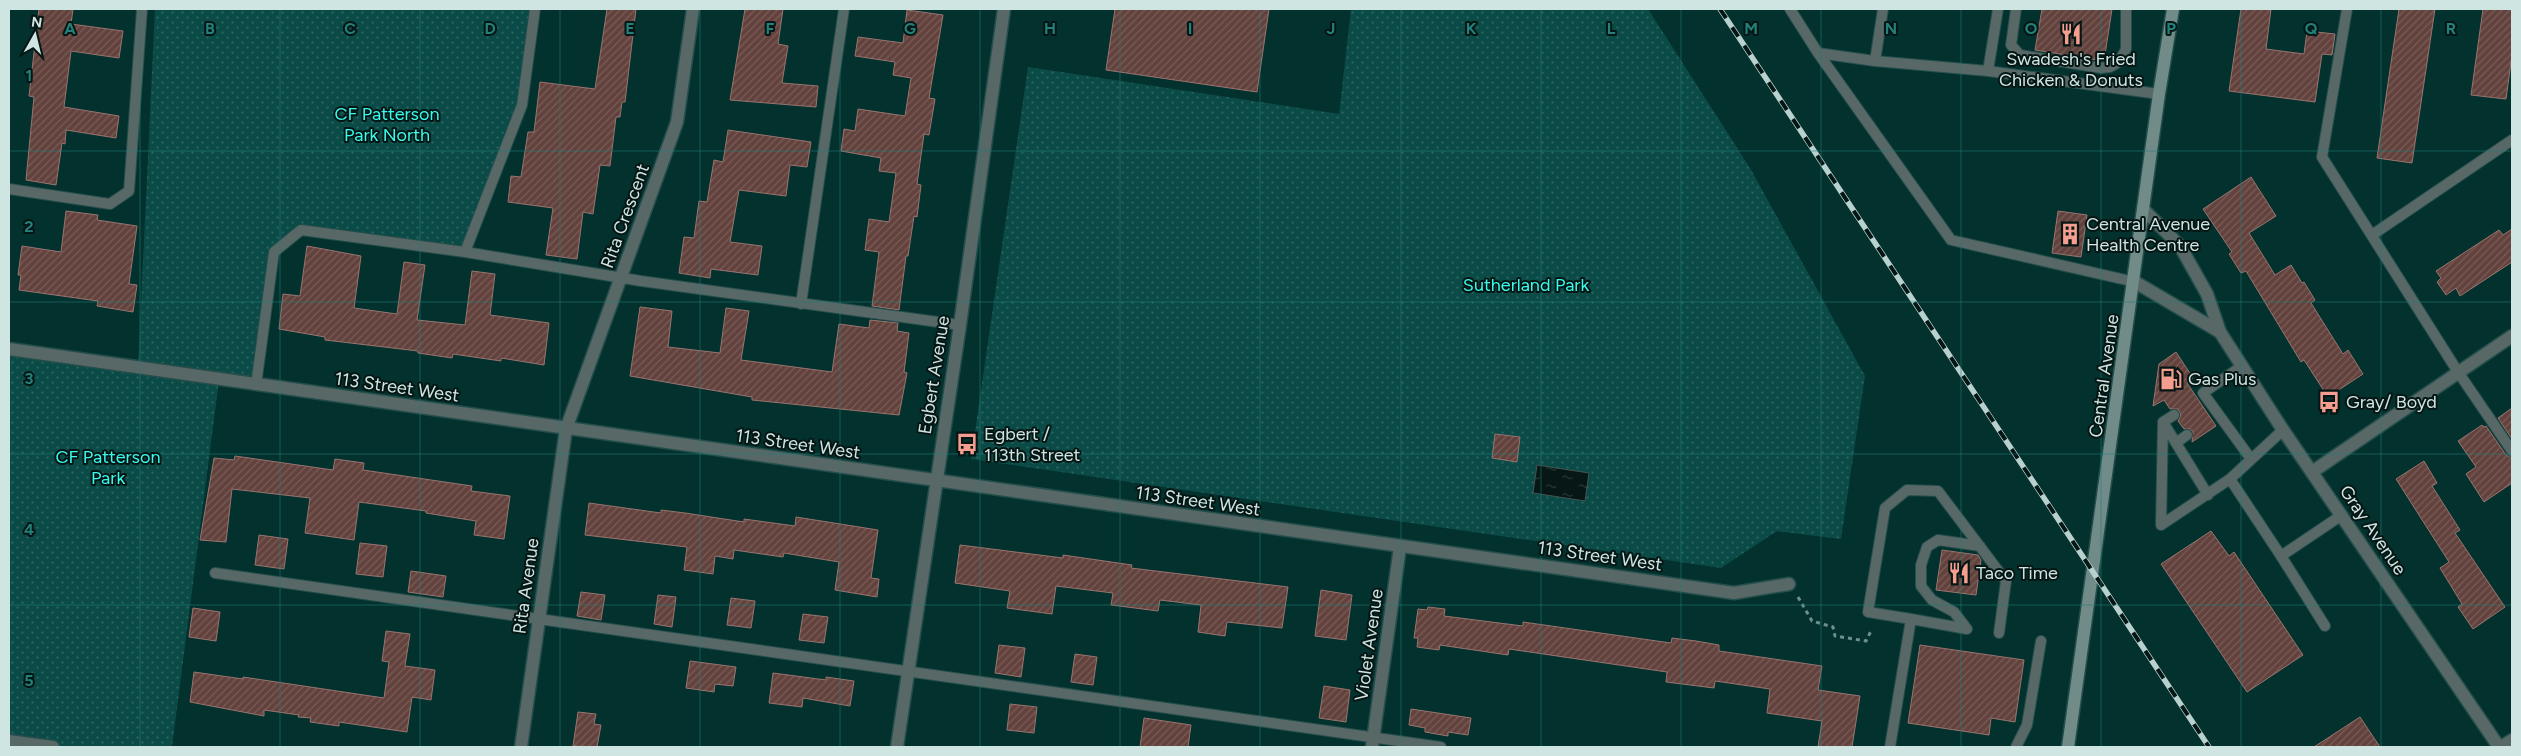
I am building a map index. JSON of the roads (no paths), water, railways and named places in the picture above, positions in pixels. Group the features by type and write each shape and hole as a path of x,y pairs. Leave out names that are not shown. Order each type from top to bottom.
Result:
{"main road":[{"name":"Central Avenue","path":"2068,747 2159,94 2173,9"}],"street":[{"name":"Rita Crescent","path":"566,429 677,122 693,9"},
{"name":"Egbert Avenue","path":"897,747 935,482 960,325 1004,9"},
{"name":"Gray Avenue","path":"2144,210 2180,246 2207,294 2220,332 2283,430 2500,747"},
{"name":"Gray Avenue","path":"2134,282 2220,332"},
{"path":"2312,472 2512,336"},
{"name":"113 Street West","path":"9,350 935,482 1734,593 1789,584"},
{"name":"Rita Avenue","path":"520,747 566,429"},
{"name":"Violet Avenue","path":"1373,742 1400,546"},
{"path":"2500,747 2512,740"},
{"path":"9,741 53,747"}],"lane":[{"path":"9,189 110,204 129,191 142,9"},
{"path":"466,252 522,105 535,9"},
{"path":"801,304 844,9"},
{"path":"1790,9 1818,54 1951,240 2134,282"},
{"path":"1875,61 1883,9"},
{"path":"1988,71 1998,9"},
{"path":"2016,9 2011,45 2020,55 2102,68 2119,62 2124,55 2126,49 2126,9"},
{"path":"2346,9 2322,157 2458,372 2512,451"},
{"path":"1818,54 1988,71 2159,94"},
{"path":"2372,235 2512,140"},
{"path":"256,384 274,252 301,230 466,252 621,278 801,304 960,325"},
{"path":"2242,366 2200,395 2214,415 2251,459"},
{"path":"2163,422 2174,415"},
{"path":"2163,422 2161,525 2230,479 2283,430"},
{"path":"2163,422 2208,495"},
{"path":"2176,442 2187,435"},
{"path":"2230,479 2325,626"},
{"path":"1980,546 1938,540 1926,547 1921,565 1921,586 1932,600 1954,612 1967,629 1868,612 1885,508 1907,490 1938,491 1980,546 2006,581 1999,633"},
{"path":"2281,556 2342,515"},
{"path":"215,573 908,671 1373,742 1441,747"},
{"path":"1890,747 1911,620"},
{"path":"2016,747 2026,725 2041,641"}],"water":[{"path":"1537,465 1589,473 1585,501 1533,493"}],"railway":[{"path":"1720,9 2209,747"}],"place":[{"name":"Swadesh's Fried Chicken & Donuts","path":"2071,34"},
{"name":"Central Avenue Health Centre","path":"2070,234"},
{"name":"Gas Plus","path":"2171,379"},
{"name":"Gray/ Boyd","path":"2329,402"},
{"name":"Egbert / 113th Street","path":"967,444"},
{"name":"Taco Time","path":"1959,573"}],"park label":[{"name":"CF Patterson Park North","path":"387,124"},
{"name":"Sutherland Park","path":"1526,285"},
{"name":"CF Patterson Park","path":"108,467"}]}
